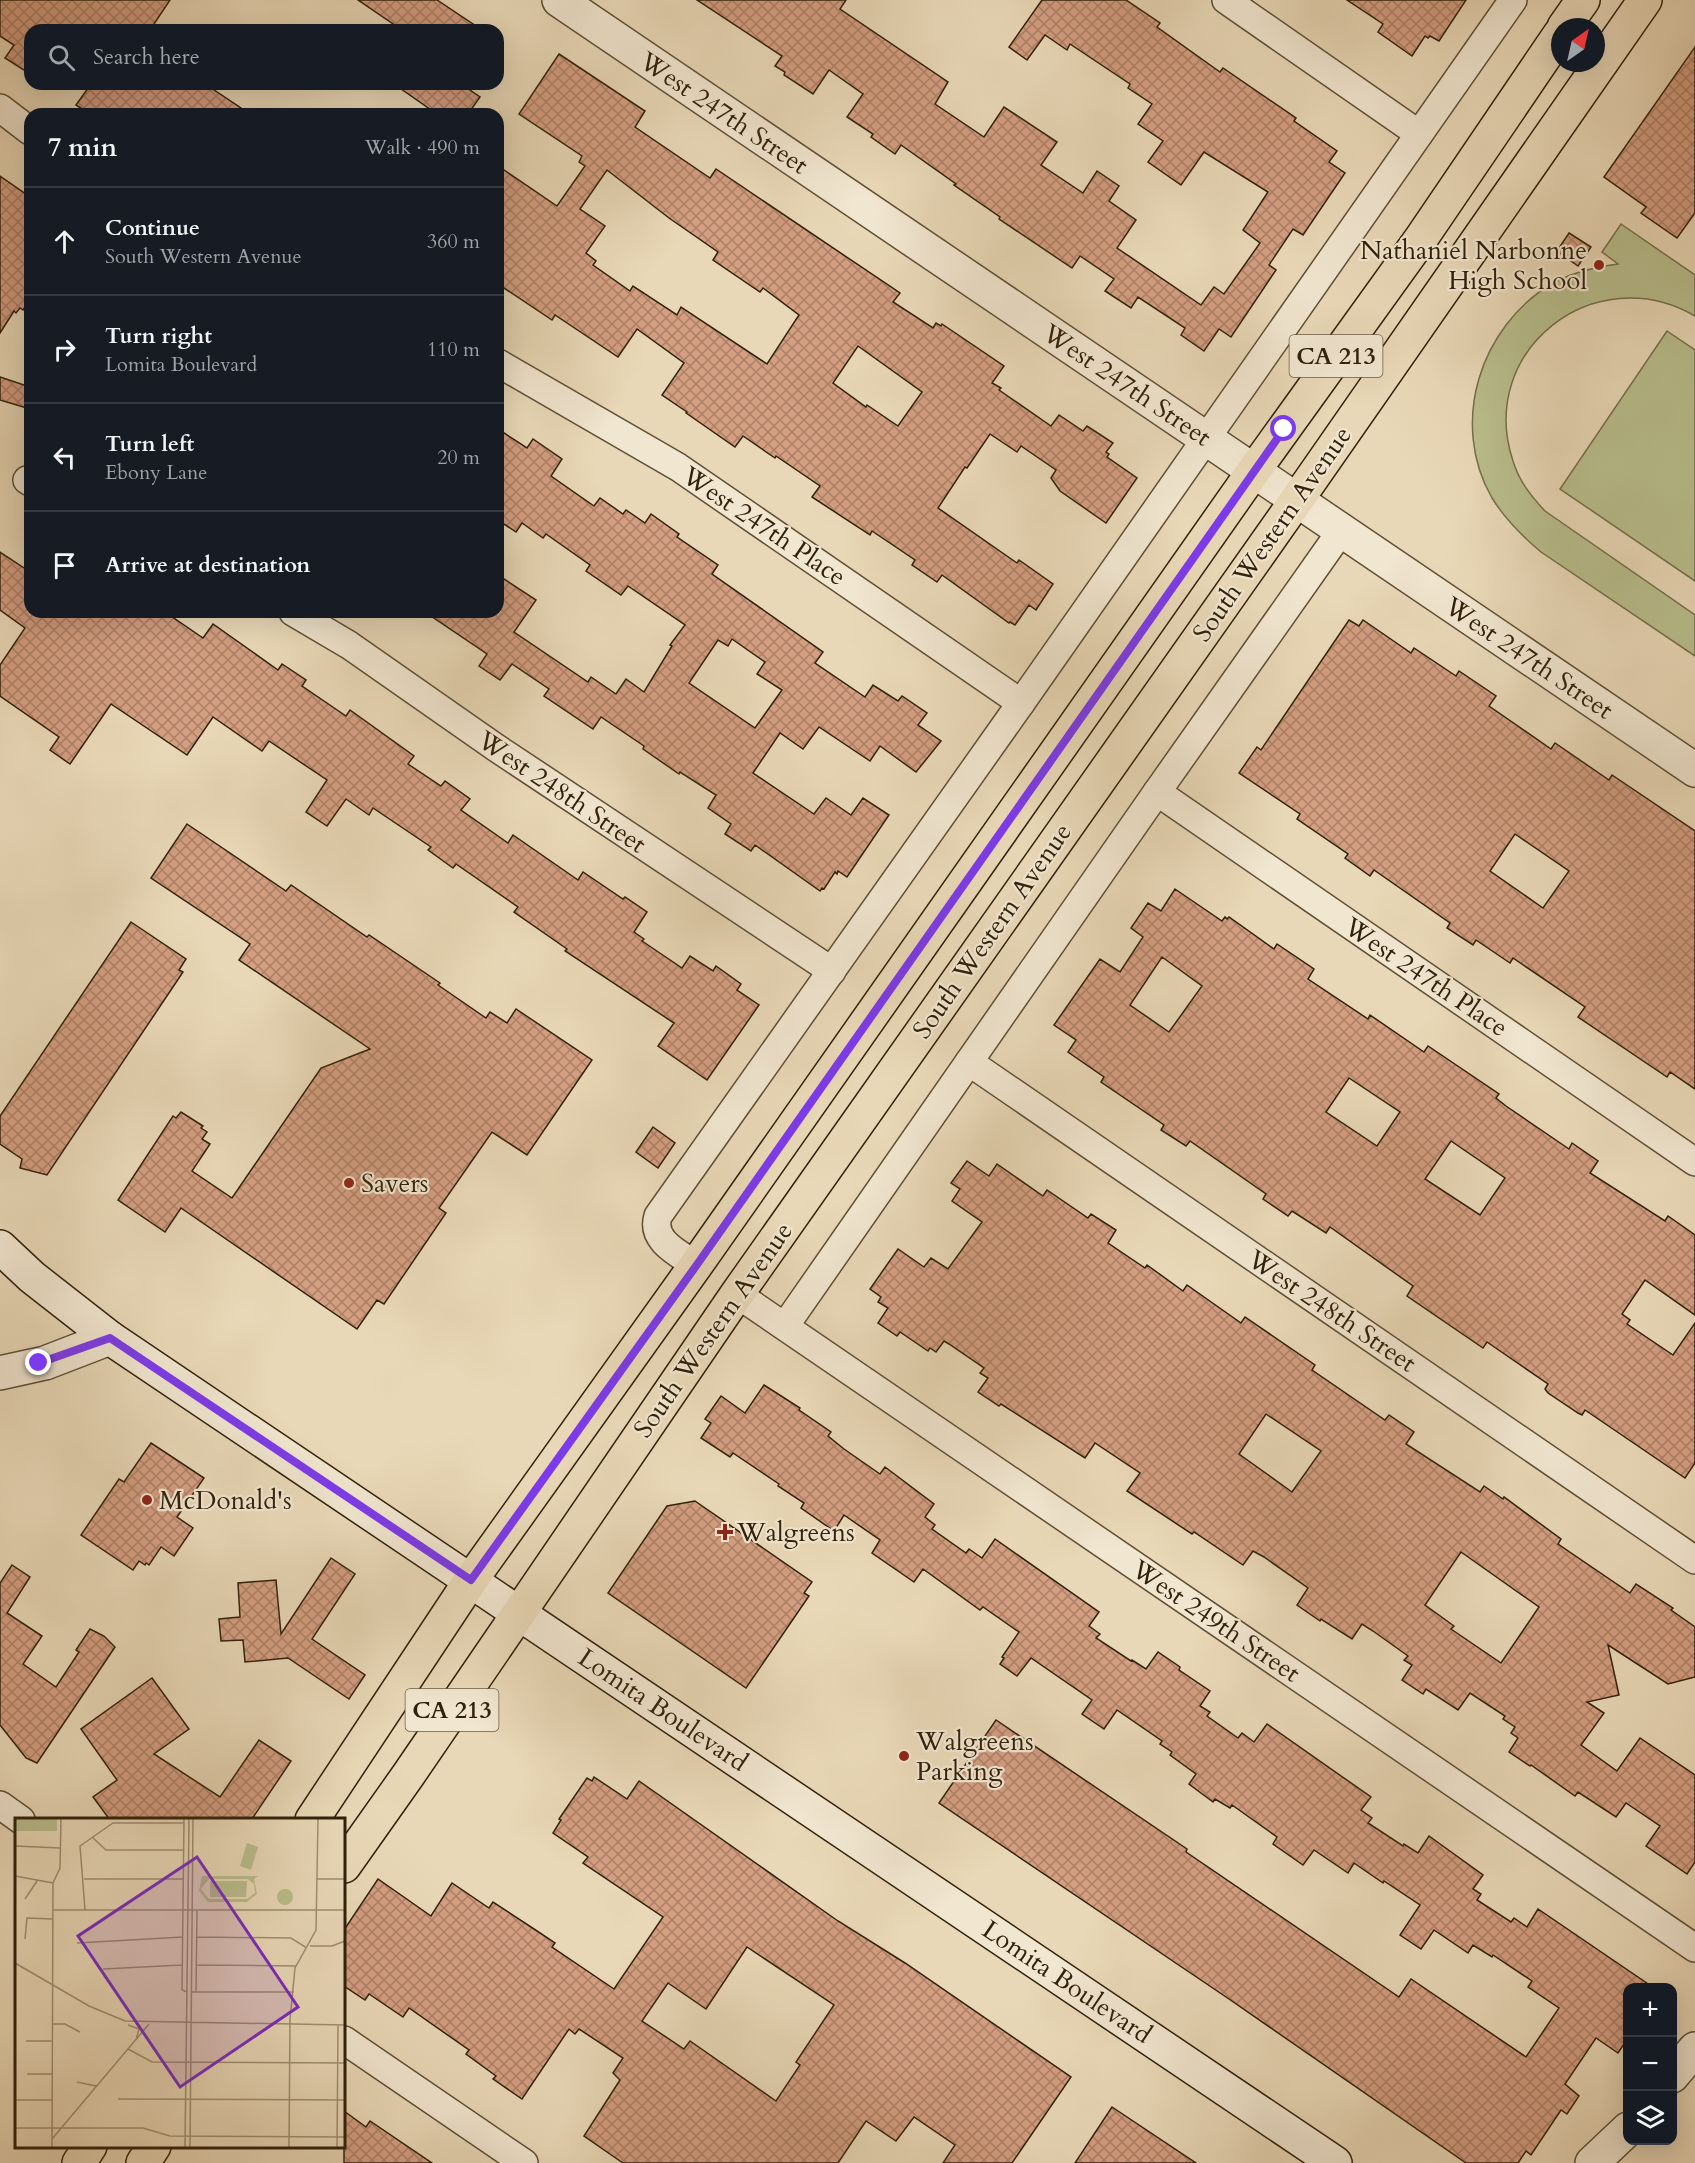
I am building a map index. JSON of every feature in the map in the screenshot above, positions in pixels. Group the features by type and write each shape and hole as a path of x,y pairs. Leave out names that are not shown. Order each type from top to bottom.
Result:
{"main road":[{"name":"West 247th Street","path":"559,0 1695,770"},
{"path":"1570,18 1583,0"},
{"name":"South Western Avenue","path":"345,1865 737,1294 1296,501 1645,0"},
{"name":"South Western Avenue","path":"313,1818 471,1580 696,1266 1253,472 1420,240 1551,47"},
{"name":"Lomita Boulevard","path":"0,1247 32,1277 110,1338 1335,2163"},
{"path":"0,1373 45,1363 110,1338"},
{"path":"1677,2070 1695,2049"},
{"path":"1592,2163 1623,2134"},
{"path":"78,2163 89,2148"},
{"path":"143,2163 153,2148"}],"street":[{"path":"1226,0 1419,134"},
{"name":"South Western Avenue","path":"696,1266 659,1236 656,1230 658,1216 1021,703 1513,0"},
{"path":"0,108 24,126"},
{"name":"West 247th Place","path":"504,366 678,467 1021,703"},
{"path":"784,1326 1341,531"},
{"name":"West 248th Street","path":"302,618 349,645 495,747 832,971"},
{"name":"West 247th Place","path":"1157,792 1695,1162"},
{"name":"West 248th Street","path":"969,1062 1695,1560"},
{"name":"West 249th Street","path":"737,1294 1695,1948"},
{"path":"0,1805 18,1818"},
{"path":"345,2041 524,2163"}],"green space":[{"path":"1621,224 1695,275 1695,316 1657,301 1619,299 1584,307 1553,325 1528,351 1512,383 1506,421 1513,461 1526,488 1535,500 1545,511 1695,615 1695,656 1541,552 1521,533 1502,513 1492,498 1479,469 1473,439 1473,408 1479,378 1490,350 1507,324 1528,302 1553,283 1585,270 1618,264 1602,252"},
{"path":"1667,331 1695,350 1695,581 1560,489"}],"building":[{"path":"0,0 170,0 154,24 24,24 24,70 5,58 14,45 0,36"},
{"path":"358,0 437,0 473,24 393,24"},
{"path":"697,0 846,0 840,9 948,82 935,104 984,137 1004,107 1057,142 1041,165 1083,193 1097,171 1119,186 1109,201 1136,220 1117,248 1201,305 1214,287 1224,294 1260,243 1243,230 1268,192 1204,152 1181,185 1148,162 1163,141 1138,124 1152,104 1128,88 1130,84 1070,44 1067,50 1045,35 1027,60 1009,47 1042,0 1126,0 1160,23 1157,27 1220,72 1223,68 1296,118 1294,121 1337,151 1329,162 1345,173 1303,235 1293,229 1269,265 1276,270 1231,337 1219,329 1204,351 1181,335 1185,328 1138,297 1131,308 1105,291 1114,279 1080,256 1072,268 999,219 1000,217 901,145 895,154 871,137 873,134 847,117 863,94 829,70 813,94 784,75 785,72 775,66 782,56"},
{"path":"1347,0 1466,0 1439,41 1425,36 1412,56 1378,32 1383,24"},
{"path":"1695,47 1695,213 1677,238 1641,213 1646,207 1604,177"},
{"path":"559,54 645,111 635,127 710,178 716,169 900,293 893,302 933,328 936,323 941,326 942,324 1004,366 992,383 1001,388 999,390 1051,426 1059,415 1083,431 1087,426 1113,443 1106,452 1109,454 1107,457 1137,478 1106,523 1060,491 1051,478 1056,470 1021,446 1017,452 990,434 938,508 1017,563 1019,560 1053,584 1036,610 1029,605 1015,625 1009,623 942,575 937,582 912,565 915,560 872,531 870,535 812,497 820,486 776,456 775,458 743,436 735,447 686,413 662,395 684,363 637,329 618,357 555,315 552,320 504,288 504,170 557,206 585,166 579,162 582,156 519,114","holes":["607,170 718,252 713,260 760,292 763,288 799,315 767,364 681,307 677,315 633,286 630,291 593,265 596,261 586,253 605,226 580,209","858,346 922,392 898,426 867,405 866,407 833,383"]},
{"path":"87,90 214,90 241,108 81,108 76,105"},
{"path":"403,90 470,90 480,97 472,108 428,108"},
{"path":"0,176 24,193 24,308 20,308 16,313 14,311 0,333"},
{"path":"1569,233 1591,247 1578,266 1557,251"},
{"path":"0,377 24,385 24,407 0,400"},
{"path":"504,433 527,448 533,439 562,459 551,476 594,506 600,498 623,514 626,510 645,523 651,514 679,534 677,537 718,565 712,574 823,652 815,663 865,697 873,685 898,701 902,696 927,713 918,725 941,741 916,772 880,746 870,761 819,727 803,749 780,733 753,773 814,814 826,798 851,815 863,798 889,815 847,877 838,871 837,874 835,872 824,889 820,891 755,845 751,851 725,834 731,824 708,808 716,795 680,772 679,774 643,749 644,746 601,717 593,729 544,696 549,689 512,664 500,680 479,666 487,654 434,618 504,618 504,579 536,600 514,632 588,682 591,677 616,694 626,679 644,692 672,646 670,645 685,625 628,586 621,595 586,571 590,565 546,534 543,538 522,523 516,532 504,524","holes":["732,639 765,662 757,674 782,690 755,728 689,683 718,640 728,646"]},
{"path":"0,552 24,568 24,618 174,618 203,638 213,624 278,670 282,664 306,680 302,686 346,716 350,710 414,756 408,764 441,786 445,781 470,799 461,810 508,843 513,835 578,880 583,872 647,912 634,932 644,939 642,941 682,968 690,956 713,971 716,966 741,984 737,990 759,1005 707,1080 658,1046 674,1023 565,951 567,949 514,912 518,907 456,864 453,868 428,850 431,847 373,808 369,815 346,799 327,826 306,812 327,780 269,741 262,751 213,717 187,755 111,704 70,764 50,750 59,737 0,696 0,665 25,628 0,610"},
{"path":"1349,620 1359,626 1363,620 1411,653 1414,648 1456,676 1459,671 1496,696 1489,706 1551,749 1555,743 1609,780 1612,775 1695,831 1695,1089 1670,1072 1667,1077 1578,1017 1585,1007 1513,958 1510,963 1476,940 1473,945 1447,928 1450,923 1374,870 1370,876 1345,858 1348,854 1297,819 1300,814 1239,773 1257,747 1261,750","holes":["1515,834 1569,871 1543,908 1490,871"]},
{"path":"187,824 286,891 291,885 367,937 369,935 440,983 438,985 486,1018 490,1012 507,1023 516,1009 592,1060 527,1155 492,1132 439,1208 446,1213 384,1304 377,1300 357,1329 181,1208 165,1232 118,1200 173,1116 176,1118 181,1112 203,1126 201,1128 207,1132 202,1139 210,1144 192,1171 232,1198 321,1068 370,1049 239,960 250,944 151,878"},
{"path":"1175,889 1222,921 1225,917 1227,919 1229,917 1274,949 1277,944 1314,969 1308,979 1368,1019 1370,1015 1424,1052 1428,1046 1499,1094 1496,1098 1506,1106 1569,1149 1572,1143 1598,1161 1590,1173 1665,1221 1668,1216 1695,1235 1695,1315 1645,1280 1622,1314 1630,1320 1627,1324 1673,1355 1695,1323 1695,1463 1685,1478 1585,1410 1582,1415 1548,1393 1545,1389 1548,1384 1487,1342 1483,1348 1407,1296 1413,1286 1330,1227 1326,1233 1292,1211 1288,1216 1263,1199 1266,1194 1190,1141 1186,1146 1161,1130 1164,1125 1101,1082 1104,1077 1068,1052 1076,1040 1054,1025 1100,959 1120,972 1143,937 1131,928 1148,903 1161,911","holes":["1162,957 1202,986 1169,1032 1130,1005","1349,1078 1400,1112 1377,1146 1326,1112","1451,1141 1505,1178 1480,1215 1425,1179"]},
{"path":"131,922 186,959 179,970 183,972 47,1175 20,1168 22,1159 0,1144 0,1116"},
{"path":"653,1127 675,1143 658,1168 636,1152"},
{"path":"967,1161 989,1176 997,1164 1043,1196 1047,1190 1088,1218 1091,1214 1116,1230 1108,1243 1145,1268 1147,1265 1183,1291 1187,1285 1241,1323 1245,1317 1315,1365 1312,1370 1385,1420 1389,1415 1414,1432 1406,1444 1480,1492 1484,1486 1503,1499 1504,1497 1561,1539 1558,1544 1630,1593 1636,1584 1673,1608 1671,1610 1695,1627 1695,1677 1668,1684 1608,1645 1619,1695 1587,1702 1604,1713 1581,1745 1617,1771 1640,1738 1695,1775 1695,1862 1687,1874 1646,1846 1660,1826 1626,1803 1616,1817 1578,1792 1575,1796 1509,1752 1518,1738 1511,1733 1515,1727 1503,1719 1505,1716 1470,1693 1458,1710 1426,1689 1423,1694 1402,1680 1412,1665 1404,1660 1408,1656 1373,1631 1362,1624 1352,1639 1321,1619 1320,1621 1297,1605 1308,1588 1264,1557 1253,1551 1243,1565 1127,1491 1140,1473 1095,1443 1085,1458 1001,1404 999,1406 978,1392 988,1378 980,1373 984,1368 949,1344 944,1341 936,1352 930,1348 928,1351 900,1332 897,1336 878,1323 888,1308 878,1302 881,1297 870,1289 898,1249 924,1267 931,1258 948,1269 982,1222 952,1201 960,1189 951,1183","holes":["1266,1414 1321,1451 1292,1492 1239,1454","1461,1552 1539,1607 1501,1663 1451,1629 1454,1626 1425,1605"]},
{"path":"764,1385 800,1408 799,1410 831,1432 828,1436 844,1449 880,1474 885,1467 934,1504 925,1517 935,1525 932,1529 966,1553 969,1549 982,1558 995,1539 1099,1612 1089,1626 1100,1634 1096,1638 1146,1669 1158,1652 1180,1667 1179,1670 1210,1691 1200,1706 1210,1712 1207,1716 1238,1738 1242,1733 1254,1742 1267,1724 1371,1797 1361,1810 1372,1818 1368,1823 1418,1853 1429,1836 1483,1875 1473,1889 1481,1894 1477,1900 1511,1922 1514,1918 1527,1927 1538,1909 1647,1983 1623,1983 1623,2046 1618,2053 1596,2038 1565,2084 1579,2096 1567,2114 1561,2110 1531,2155 1526,2151 1518,2163 1466,2163 939,1803 996,1720 1187,1849 1186,1852 1399,1997 1411,1979 1526,2057 1559,2008 1528,1987 1532,1981 1493,1955 1492,1957 1473,1945 1468,1953 1434,1930 1421,1949 1400,1935 1420,1905 1354,1863 1348,1873 1314,1850 1303,1865 1273,1844 1277,1837 1232,1805 1230,1808 1215,1799 1213,1802 1189,1784 1196,1774 1170,1755 1172,1752 1160,1744 1162,1741 1117,1710 1104,1729 1082,1714 1092,1700 1031,1658 1017,1676 1000,1664 1004,1658 1002,1657 1019,1632 983,1607 980,1610 923,1569 914,1582 872,1553 880,1540 844,1515 834,1531 801,1508 804,1503 778,1486 779,1484 733,1453 730,1457 701,1438 711,1423 705,1419 721,1396 745,1413"},
{"name":"McDonald's","path":"151,1443 204,1478 177,1517 193,1528 174,1556 161,1547 149,1565 139,1561 133,1570 81,1535 119,1479 124,1482"},
{"name":"Walgreens","path":"695,1501 812,1582 804,1593 809,1596 746,1688 608,1593 667,1506"},
{"path":"331,1558 355,1574 312,1639 365,1675 349,1699 288,1658 245,1662 243,1640 221,1641 219,1619 240,1617 238,1583 276,1580 281,1634"},
{"path":"12,1565 30,1577 7,1613 42,1636 23,1664 56,1687 79,1652 76,1650 90,1629 104,1636 115,1647 37,1763 26,1758 0,1725 0,1583"},
{"path":"152,1678 189,1729 154,1754 220,1797 259,1740 291,1761 253,1818 109,1818 93,1797 117,1780 81,1729"},
{"path":"594,1777 627,1799 639,1781 838,1921 905,1963 1071,2077 1012,2163 943,2163 955,2145 914,2117 896,2141 866,2121 838,2163 623,2163 584,2136 620,2080 613,2073 623,2058 579,2029 575,2034 569,2029 522,2099 493,2079 496,2076 466,2054 469,2050 409,2008 403,2017 369,1994 365,2000 345,1987 345,1928 378,1879 431,1916 452,1883 489,1908 493,1902 555,1943 552,1947 614,1989 663,1917 583,1863 588,1857 553,1833 561,1820 559,1819 587,1778 592,1781","holes":["747,1947 834,2005 796,2062 800,2065 776,2101 690,2041 684,2049 642,2021 668,1983 706,2009"]},
{"path":"1112,2107 1196,2163 1075,2163"},
{"path":"345,2112 366,2127 370,2121 432,2163 344,2163"}],"place":[{"name":"Nathaniel Narbonne High School","path":"1599,265"},
{"name":"Savers","path":"349,1183"},
{"name":"McDonald's","path":"147,1500"},
{"name":"Walgreens","path":"725,1532"},
{"name":"Walgreens Parking","path":"904,1756"}],"route":[{"path":"39,1363 45,1363 110,1338 471,1580 696,1266 1284,429"}]}
